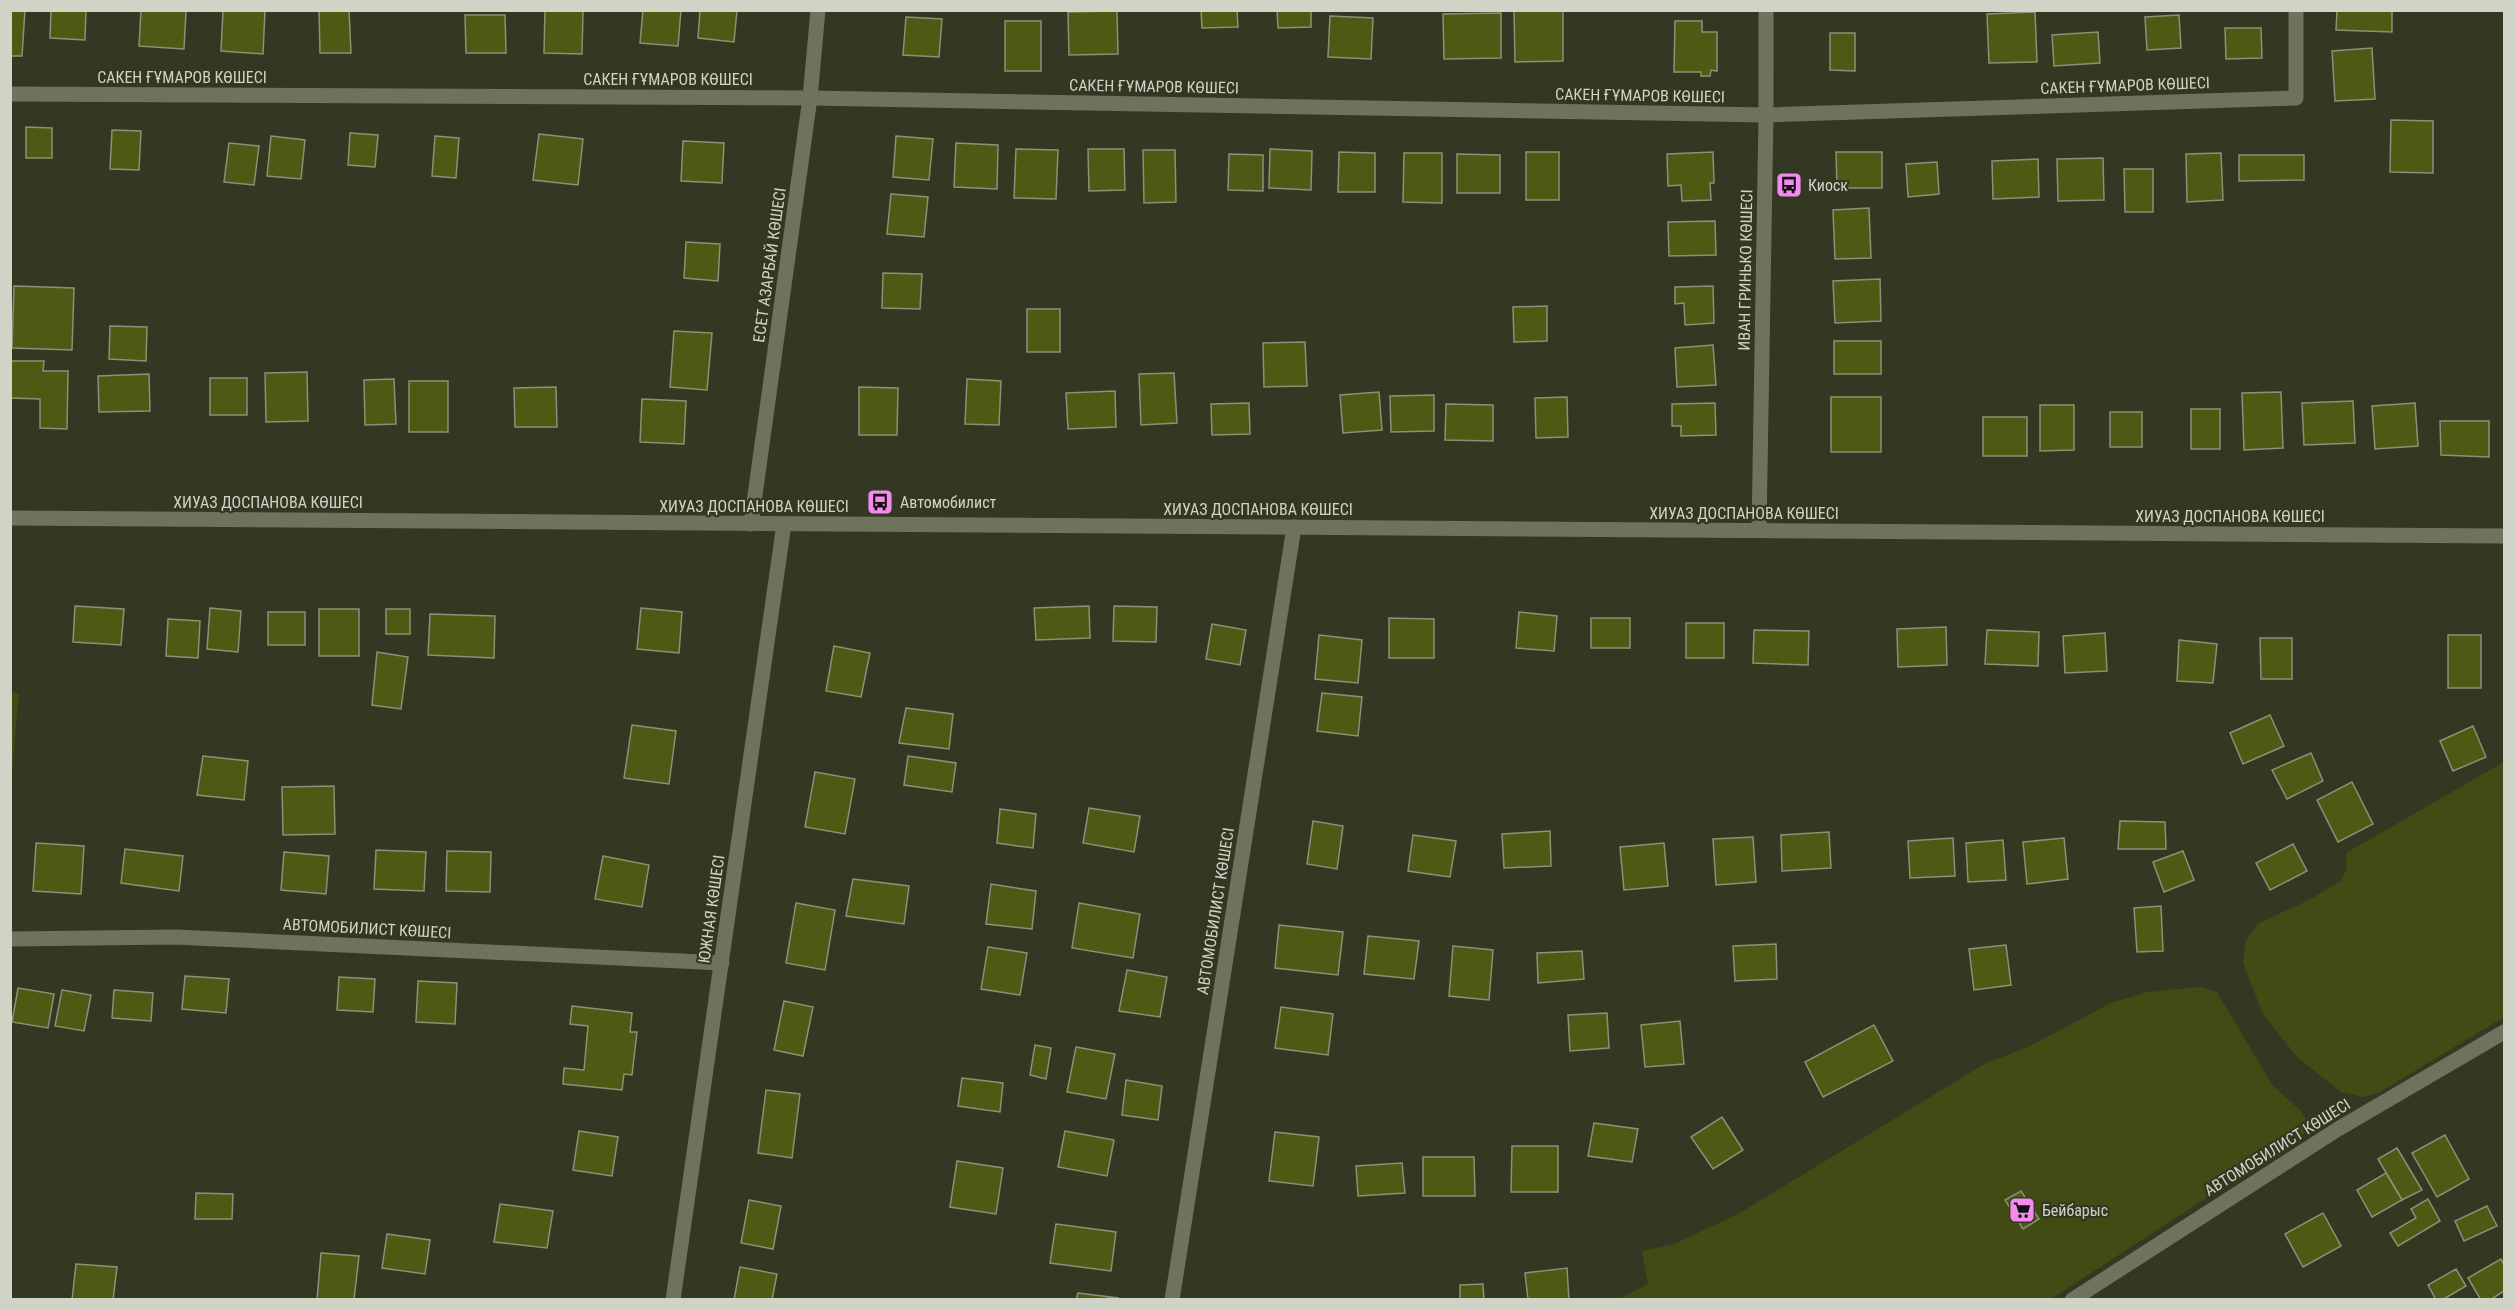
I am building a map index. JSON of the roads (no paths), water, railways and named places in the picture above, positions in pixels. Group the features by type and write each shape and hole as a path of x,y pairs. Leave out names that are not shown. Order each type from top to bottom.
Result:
{"street":[{"name":"ЕСЕТ АЗАРБАЙ КӨШЕСІ","path":"751,524 810,98 818,10"},
{"name":"ИВАН ГРИНЬКО КӨШЕСІ","path":"1759,531 1766,10"},
{"name":"САКЕН ҒҰМАРОВ КӨШЕСІ","path":"10,94 810,98 1766,115 2296,98 2296,10"},
{"name":"ХИУАЗ ДОСПАНОВА КӨШЕСІ","path":"10,518 2505,536"},
{"name":"ЮЖНАЯ КӨШЕСІ","path":"674,1299 784,524"},
{"name":"АВТОМОБИЛИСТ КӨШЕСІ","path":"1172,1299 1294,527"},
{"name":"АВТОМОБИЛИСТ КӨШЕСІ","path":"10,939 176,938 722,963"},
{"name":"АВТОМОБИЛИСТ КӨШЕСІ","path":"2072,1299 2338,1129 2505,1032"}],"place":[{"name":"Киоск","path":"1789,185"},
{"name":"Автомобилист","path":"880,502"},
{"name":"Бейбарыс","path":"2022,1210"}]}
